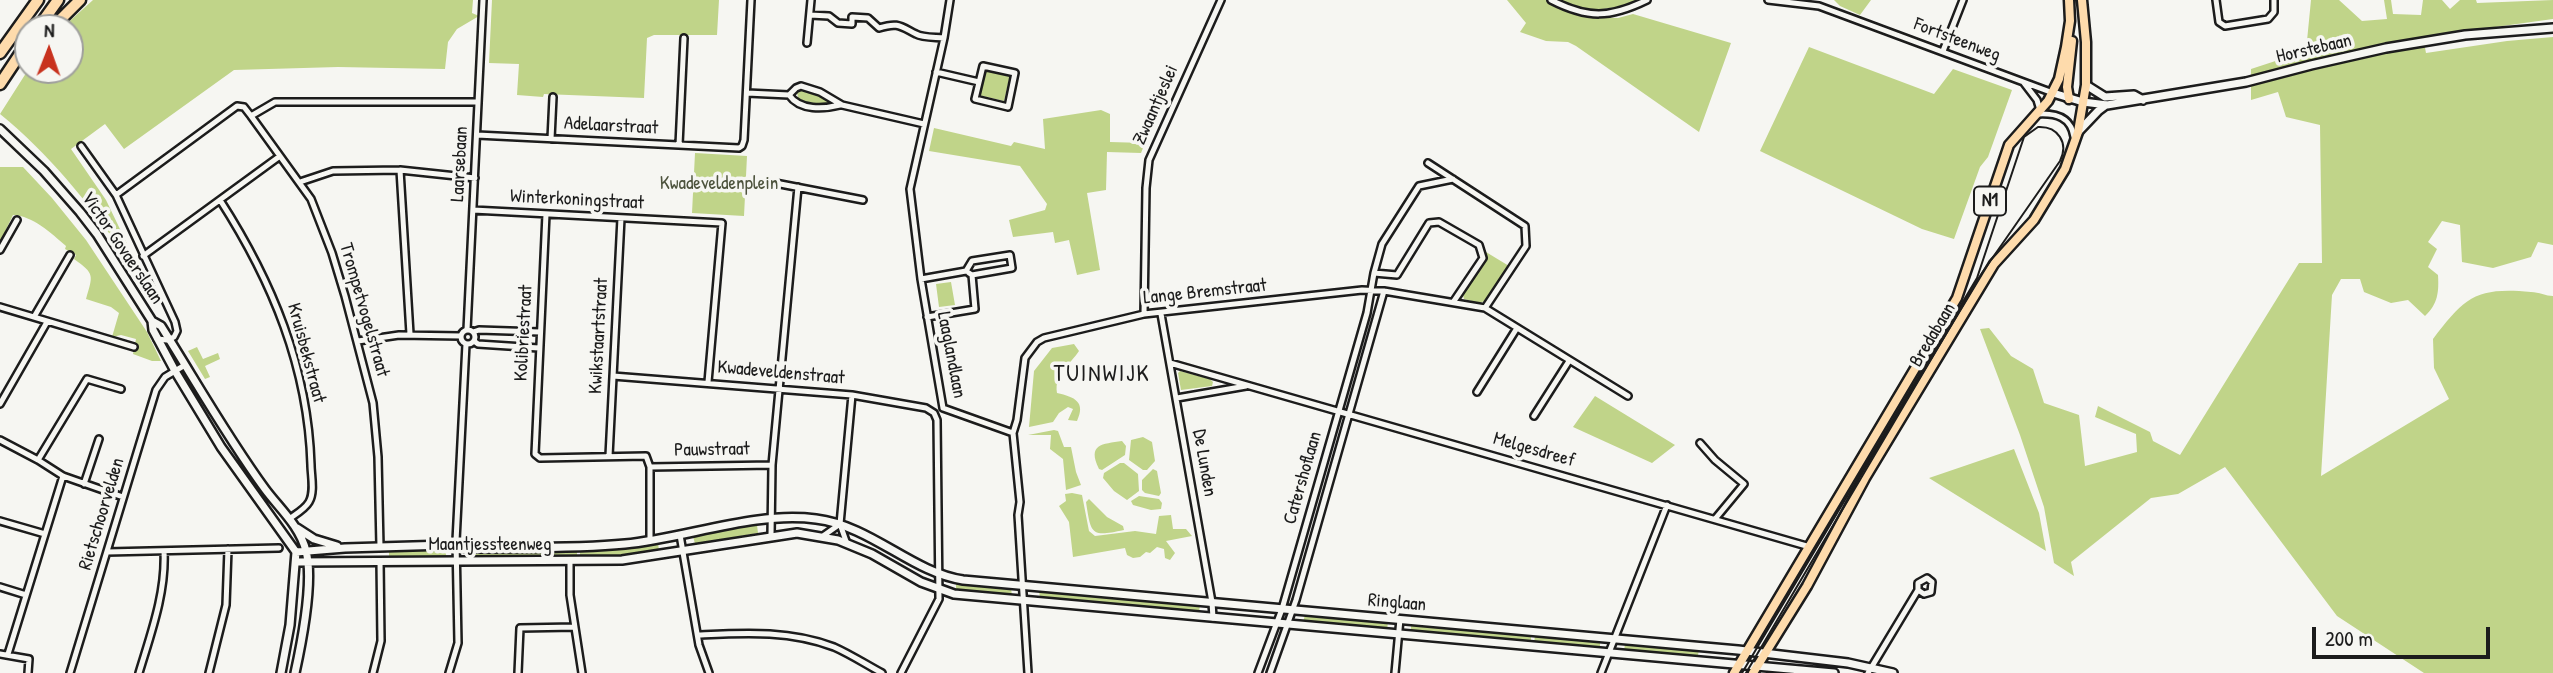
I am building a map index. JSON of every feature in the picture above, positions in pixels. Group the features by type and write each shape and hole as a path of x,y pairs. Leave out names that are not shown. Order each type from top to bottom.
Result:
{"highway":[{"path":"0,53 38,0"},
{"path":"66,14 80,0"},
{"path":"3,80 14,63"}],"main road":[{"name":"Bredabaan","path":"1736,669 1957,298 2009,145 2053,93 2064,58 2070,21 2069,0"},
{"name":"Bredabaan","path":"1755,670 1807,586 1865,478 1994,264 2028,227 2050,196 2064,169 2084,102 2086,42 2082,0"},
{"path":"2069,99 2067,87 2071,49 2070,21"},
{"path":"2067,87 2074,95 2085,89"}],"street":[{"name":"Laarsebaan","path":"449,673 458,643 456,546 483,0"},
{"path":"751,0 747,93 789,95 795,102 803,105 827,108 842,105"},
{"path":"807,43 811,0"},
{"name":"Laaglandlaan","path":"950,0 910,189 921,279 943,408 1013,433"},
{"name":"Zwaantjeslei","path":"1144,314 1149,160 1221,0"},
{"path":"1550,0 1569,9 1605,14 1623,11 1647,0"},
{"name":"Fortsteenweg","path":"1768,0 1819,6 2053,93"},
{"path":"1943,51 1963,0"},
{"path":"2216,0 2219,22 2231,26 2268,19 2273,12 2274,0"},
{"path":"810,15 829,16 838,23 852,24 852,17 868,18 879,28 890,24 904,26 918,35 944,38"},
{"name":"Horstebaan","path":"2053,93 2069,99 2107,105 2246,82 2386,48 2465,35 2553,28"},
{"path":"679,145 684,37"},
{"path":"983,66 1015,73 1008,107 975,99 979,82 983,66"},
{"path":"936,72 979,82"},
{"path":"2022,81 2037,100 2038,112 2062,117 2076,136 2098,111 2107,105"},
{"path":"789,95 801,86 820,92 842,105 924,124"},
{"path":"2085,89 2105,97 2134,95 2144,100"},
{"name":"Adelaarstraat","path":"477,135 734,148 742,146 747,93"},
{"path":"551,139 554,97"},
{"path":"251,116 275,102 478,102"},
{"name":"Trompetvogelstraat","path":"116,195 237,106 244,107 251,116 311,199 332,253 373,403 378,457 380,547"},
{"name":"Victor Govaerslaan","path":"3,132 44,171 97,234 152,321 157,339 175,371 243,481 296,552"},
{"path":"81,146 116,195 175,322 168,336 157,339"},
{"path":"144,256 280,156"},
{"path":"1428,163 1525,226 1526,246 1485,308"},
{"path":"400,170 410,334"},
{"path":"300,182 333,171 400,170 475,178"},
{"path":"1371,290 1382,244 1419,186 1453,179"},
{"path":"770,182 863,200"},
{"path":"771,536 772,465 798,187"},
{"name":"Kruisbekstraat","path":"220,200 264,274 279,310 300,377 311,450 312,494 310,501 291,522"},
{"name":"Winterkoningstraat","path":"473,210 722,223 708,382"},
{"name":"Kolibriestraat","path":"535,454 546,214"},
{"name":"Kwikstaartstraat","path":"609,456 621,218"},
{"path":"0,250 17,220"},
{"path":"1374,273 1397,275 1429,223 1439,222 1479,245 1482,250 1483,258 1454,302"},
{"path":"34,317 70,255"},
{"path":"921,279 969,273 1012,268 1010,255 972,261 969,273 975,309 927,317"},
{"name":"Lange Bremstraat","path":"1013,433 1025,358 1037,342 1044,338 1144,314 1371,290 1485,308 1628,396"},
{"name":"Catershoflaan","path":"1258,673 1282,609 1367,313 1371,290"},
{"name":"Catershoflaan","path":"1270,673 1293,610 1384,291"},
{"path":"0,307 134,347"},
{"name":"De Lunden","path":"1161,314 1213,603 1213,618"},
{"name":"Victor Govaerslaan","path":"152,321 161,326 168,336 264,488 291,522 307,553 303,626 295,673"},
{"path":"0,404 47,322"},
{"path":"1477,393 1517,328"},
{"path":"468,337 479,330 540,332"},
{"path":"358,341 410,334 468,337 478,344 539,348"},
{"path":"1534,416 1569,361"},
{"name":"Melgesdreef","path":"1170,363 1810,547"},
{"path":"175,371 185,365"},
{"name":"Rietschoorvelden","path":"70,673 156,390 166,377 175,371"},
{"name":"Kwadeveldenstraat","path":"613,376 852,395 926,408 934,413"},
{"path":"38,460 87,379 121,389"},
{"name":"Melgesdreef","path":"1177,398 1250,385"},
{"path":"847,544 841,524 852,395"},
{"path":"901,673 939,599 937,419 934,413 943,408"},
{"path":"1013,433 1028,673"},
{"path":"84,484 99,439"},
{"path":"0,440 63,477 123,497"},
{"path":"1700,443 1715,460 1744,484 1715,519"},
{"name":"Pauwstraat","path":"535,454 540,458 646,456 650,467 772,465"},
{"path":"650,467 650,541"},
{"path":"8,654 63,477"},
{"path":"1601,673 1667,505"},
{"name":"Maantjessteenweg","path":"296,552 380,547 588,546 650,541 801,517 841,524 938,572 963,580 1024,585"},
{"path":"0,521 45,534"},
{"name":"Victor Govaerslaan","path":"291,522 314,539 345,548"},
{"path":"823,536 841,524"},
{"name":"Maantjessteenweg","path":"296,562 622,560 797,533 823,536 873,554 921,582 954,594 1025,600"},
{"path":"680,535 698,635 709,673"},
{"path":"107,552 279,548"},
{"path":"209,673 226,605 228,549"},
{"path":"139,673 159,608 164,551"},
{"path":"281,673 290,625 296,552"},
{"path":"373,673 382,640 380,561"},
{"path":"570,561 570,594 582,673"},
{"name":"Ringlaan","path":"1024,585 1747,651 1893,673"},
{"path":"0,587 26,595"},
{"path":"1869,670 1918,590"},
{"name":"Ringlaan","path":"1025,600 1608,654 1736,669 1834,673"},
{"path":"1395,673 1401,619"},
{"path":"518,673 520,628 575,627"},
{"path":"698,635 770,633 800,638 835,648 883,673"},
{"path":"1269,645 1279,649"},
{"path":"0,654 29,659 28,673"},
{"path":"1793,657 1794,671"}],"green space":[{"path":"93,0 473,0 472,13 479,16 457,29 448,42 445,69 338,67 234,70 124,149 105,124 71,149 106,200 130,250 124,254 67,180 35,145 0,114 19,84 84,84 84,14 78,14"},
{"path":"492,0 719,0 717,35 654,35 647,38 644,98 517,95 519,64 489,63"},
{"path":"1507,0 1547,0 1579,16 1618,18 1633,14 1731,43 1699,132 1576,46 1568,42 1546,41 1520,32 1526,23"},
{"path":"1558,0 1641,0 1609,8 1588,9"},
{"path":"1834,0 1871,0 1860,15 1840,6"},
{"path":"2311,0 2339,0 2362,21 2387,19 2384,0 2391,0 2393,14 2421,15 2423,0 2442,0 2450,9 2460,0 2476,0 2477,3 2553,0 2553,19 2423,37 2426,53 2553,37 2553,245 2538,242 2531,257 2493,268 2462,262 2460,225 2442,221 2428,242 2437,249 2428,267 2438,275 2438,287 2435,302 2425,316 2408,300 2391,303 2364,292 2360,279 2341,279 2332,295 2321,476 2449,399 2434,368 2433,339 2464,304 2473,298 2497,291 2534,292 2553,296 2553,673 2424,673 2337,616 2225,467 2178,494 2151,498 2071,562 2074,576 2054,563 2044,507 1980,329 1989,328 2011,356 2033,369 2044,403 2079,415 2085,466 2137,452 2136,434 2095,417 2098,406 2150,432 2153,441 2180,455 2299,263 2322,263 2320,125 2286,117 2278,92 2251,100 2251,69 2306,51"},
{"path":"1809,47 1934,94 1953,69 2012,90 1954,239 1922,229 1760,151"},
{"path":"984,70 1010,75 1004,101 978,95"},
{"path":"803,89 828,98 830,104 825,106 799,101 797,93"},
{"path":"1101,110 1110,114 1110,142 1145,143 1141,153 1107,152 1106,190 1087,193 1100,270 1077,275 1069,240 1055,243 1053,232 1013,237 1009,220 1045,210 1047,204 1020,166 929,151 934,128 1011,146 1014,142 1045,149 1043,119"},
{"name":"Kwadeveldenplein","path":"695,153 747,156 744,216 692,213"},
{"path":"0,167 23,167 52,198 86,240 147,332 161,361 152,361 133,354 136,339 121,335 112,337 119,313 111,307 86,299 91,280 89,272 74,259 76,255 65,249 66,246 48,231 28,218 13,215 0,242"},
{"path":"1486,252 1509,266 1485,301 1479,303 1464,299 1463,295 1485,262"},
{"path":"951,282 955,305 939,307 936,284"},
{"path":"1074,344 1079,351 1060,375 1057,393 1077,401 1080,409 1077,421 1068,420 1073,409 1068,407 1059,413 1053,422 1029,427 1034,371 1052,348"},
{"path":"197,347 203,359 218,353 220,359 205,366 210,377 205,379 188,351"},
{"path":"1180,371 1210,379 1212,386 1181,390 1178,373"},
{"path":"1595,396 1675,445 1652,463 1573,427"},
{"path":"1058,431 1064,447 1071,447 1081,485 1066,490 1063,459 1050,449 1051,435 1028,435"},
{"path":"1143,437 1152,442 1155,461 1147,470 1129,460 1131,440"},
{"path":"1122,441 1126,446 1125,455 1102,470 1099,469 1095,454 1098,447"},
{"path":"2014,449 2039,513 2046,551 1929,478"},
{"path":"1120,463 1138,474 1139,491 1127,500 1114,491 1103,478 1104,473"},
{"path":"1153,469 1157,471 1161,493 1159,496 1142,490 1142,480"},
{"path":"1065,494 1082,495 1089,531 1095,536 1135,531 1156,534 1159,516 1171,515 1173,529 1186,529 1192,536 1166,541 1175,553 1170,560 1165,558 1164,549 1157,547 1150,553 1133,558 1127,555 1125,548 1073,557 1069,522 1059,506 1066,501"},
{"path":"1139,496 1159,499 1162,503 1161,509 1151,510 1133,505 1131,501"},
{"path":"1089,499 1107,517 1123,526 1124,530 1105,533 1094,531 1086,502"},
{"path":"757,525 758,533 695,544 693,536"},
{"path":"658,542 659,551 625,557 580,557 580,549 625,548"},
{"path":"446,549 446,556 389,557 389,550"},
{"path":"577,549 577,557 472,557 472,552"},
{"path":"956,583 1011,588 1012,596 960,592 956,590"},
{"path":"1039,590 1200,604 1199,613 1040,599"},
{"path":"1305,615 1388,622 1387,630 1303,622"},
{"path":"1411,625 1531,635 1531,643 1411,633"},
{"path":"1535,635 1600,641 1600,650 1534,644"},
{"path":"1625,643 1699,650 1698,655 1675,657 1624,652"}],"tram line":[{"path":"1742,673 1977,278 2024,137 2038,127 2051,129 2062,142 2060,161 1982,273 1746,673"}],"district":[{"name":"TUINWIJK","path":"1102,375"}]}
